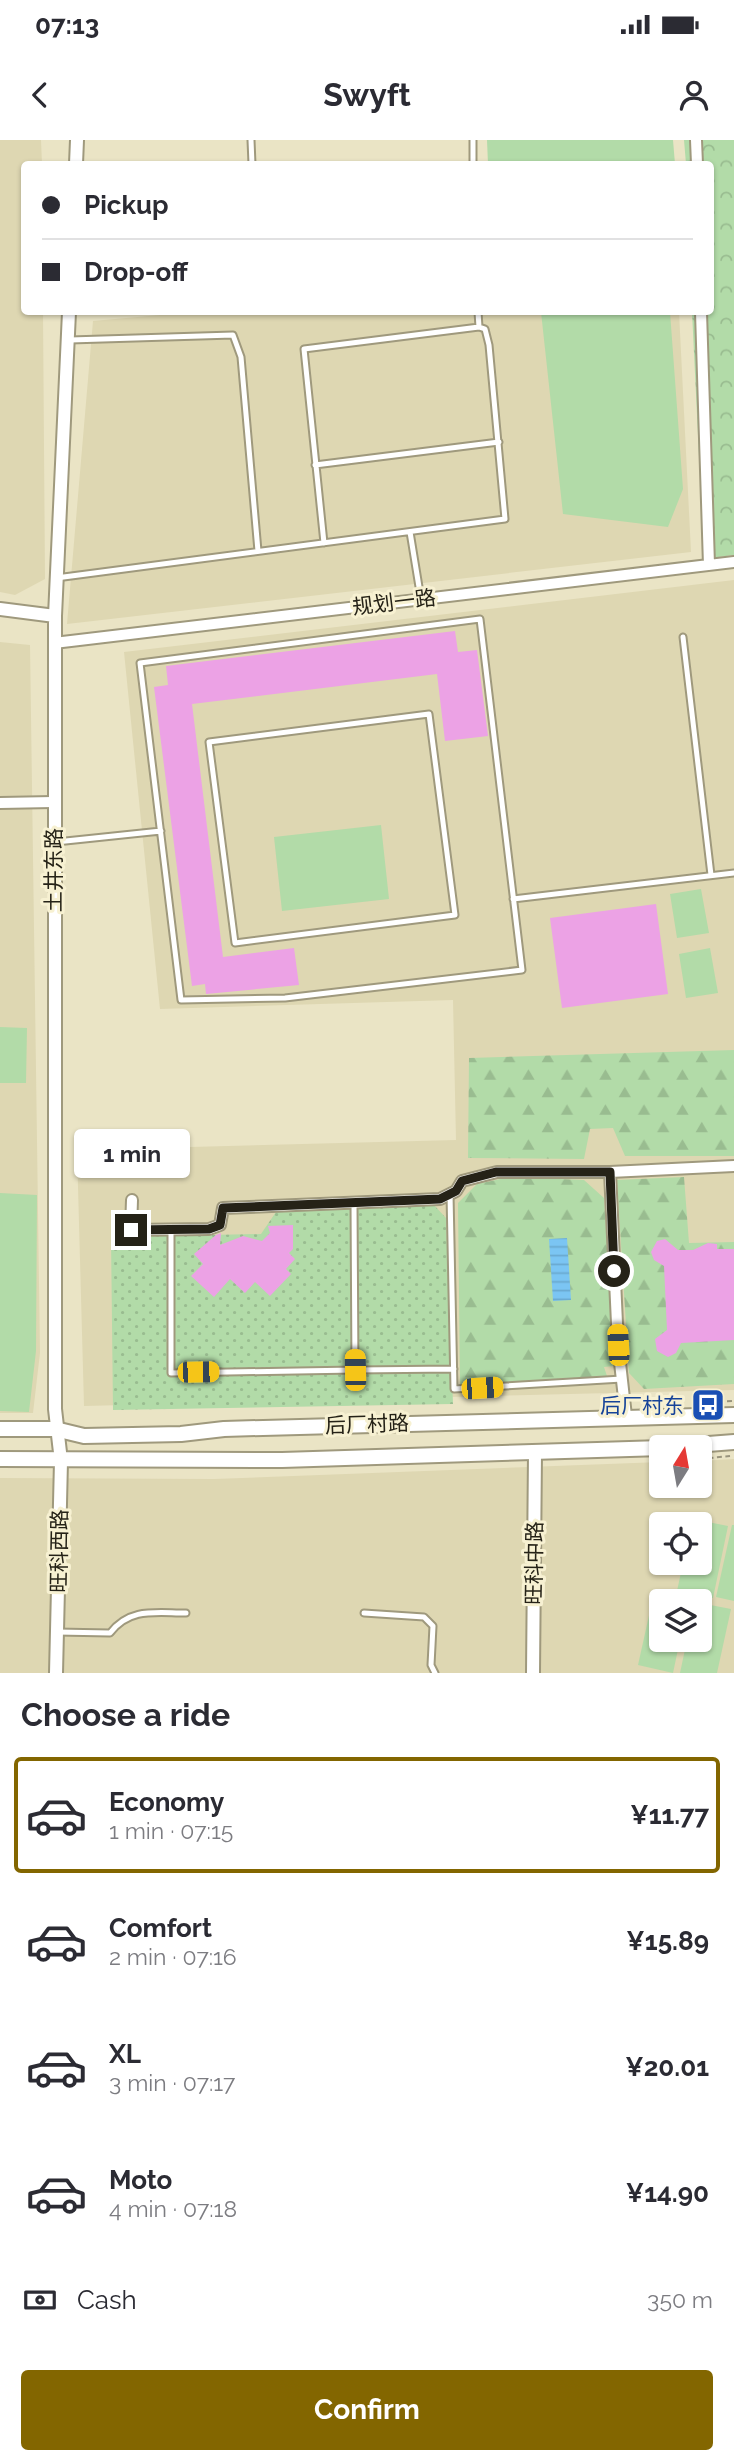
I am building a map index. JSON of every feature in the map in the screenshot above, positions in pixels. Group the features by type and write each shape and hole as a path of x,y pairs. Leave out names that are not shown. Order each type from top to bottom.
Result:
{"main road":[{"name":"后厂村路","path":"0,1429 55,1429 84,1436 155,1435 224,1429 734,1415"},
{"path":"712,1444 734,1442"},
{"name":"后厂村路","path":"0,1459 282,1460 649,1449"}],"street":[{"path":"76,161 77,140"},
{"path":"696,140 696,161"},
{"name":"土井东路","path":"55,1429 52,842 54,643 69,315"},
{"path":"701,315 709,565"},
{"name":"规划一路","path":"54,643 734,562"},
{"path":"0,609 55,616"},
{"path":"0,803 53,802"},
{"path":"132,1200 131,1230 209,1229 220,1225 223,1208 440,1199 450,1194 462,1181 496,1172 610,1172 734,1166"},
{"path":"610,1172 626,1416"},
{"name":"旺科西路","path":"55,1429 61,1461 56,1673"},
{"name":"旺科中路","path":"533,1673 536,1453"}],"lane":[{"path":"251,140 252,161"},
{"path":"472,140 473,161"},
{"path":"478,315 479,327"},
{"path":"57,578 258,551 324,543 410,532 505,519 489,345 485,329 479,327 304,349 324,543"},
{"path":"67,340 233,335 241,357 258,551"},
{"path":"315,465 499,442"},
{"path":"410,532 421,599"},
{"path":"480,619 522,970 285,998 181,1000 161,831 140,663 480,619"},
{"path":"683,637 711,875"},
{"path":"429,714 455,915 235,943 209,742 429,714"},
{"path":"52,842 161,831"},
{"path":"513,899 734,873"},
{"path":"450,1194 454,1389 622,1380"},
{"path":"354,1203 355,1370"},
{"path":"171,1229 171,1373 454,1369"},
{"path":"57,1632 110,1633 119,1621 135,1613 186,1612"},
{"path":"364,1613 425,1617 433,1626 431,1665 435,1673"}],"path":[{"path":"712,1458 734,1455"}],"shaded area":[{"path":"0,140 41,140 42,161 21,161 21,315 43,315 45,579 15,595 0,592"},
{"path":"160,315 679,315 691,552 67,624 93,321"},
{"path":"734,580 734,1390 84,1406 77,1150 456,1140 453,1000 160,1009 124,652"},
{"path":"0,642 30,645 40,1353 33,1413 0,1413"},
{"path":"734,1459 734,1673 0,1673 0,1478 214,1479 649,1462 649,1498 712,1498 712,1460"}],"green space":[{"path":"487,140 673,140 675,161 488,161"},
{"path":"684,140 734,140 734,555 704,559 692,315 714,315 714,161 686,161"},
{"path":"541,315 670,315 683,489 668,527 563,514"},
{"path":"381,825 389,899 282,911 274,837"},
{"path":"701,889 709,933 677,938 670,894"},
{"path":"710,948 718,993 686,998 679,954"},
{"path":"0,1027 27,1028 26,1083 0,1083"},
{"path":"734,1050 734,1156 625,1156 613,1128 590,1129 584,1159 468,1158 469,1058"},
{"path":"510,1177 584,1180 604,1198 614,1366 604,1367 607,1376 460,1385 458,1203 477,1184"},
{"path":"684,1177 689,1243 734,1242 734,1384 644,1389 629,1373 617,1180"},
{"path":"0,1193 37,1195 36,1351 29,1412 0,1411"},
{"path":"434,1205 446,1218 453,1404 113,1410 111,1237 261,1234 278,1209"},
{"path":"712,1523 728,1526 713,1598 712,1589 677,1589 680,1575 712,1575"},
{"path":"734,1525 734,1601 716,1597"},
{"path":"712,1605 731,1609 717,1673 680,1673 684,1652 712,1652"},
{"path":"649,1616 649,1652 677,1652 673,1673 638,1665"}],"water":[{"path":"567,1238 571,1300 553,1301 549,1239"}],"building":[{"path":"455,631 458,652 477,650 488,736 445,741 437,674 192,704 223,957 294,948 299,985 206,994 205,984 192,986 154,687 168,685 166,666"},
{"path":"656,904 668,994 562,1008 550,918"},
{"path":"293,1225 293,1249 289,1253 295,1259 286,1269 291,1274 270,1296 255,1282 245,1293 230,1279 214,1297 191,1276 203,1264 194,1254 216,1235 221,1233 220,1245 243,1236 262,1241 270,1233 268,1226"},
{"path":"665,1239 678,1250 693,1250 708,1243 717,1244 717,1249 734,1249 734,1340 681,1343 676,1353 668,1357 657,1351 655,1339 667,1330 664,1266 654,1260 651,1252 657,1241"}],"place":[{"name":"后厂村东","path":"708,1405"}],"route":[{"path":"131,1230 209,1229 220,1225 223,1208 440,1199 456,1191 462,1181 476,1175 496,1172 610,1172 614,1271"}]}
